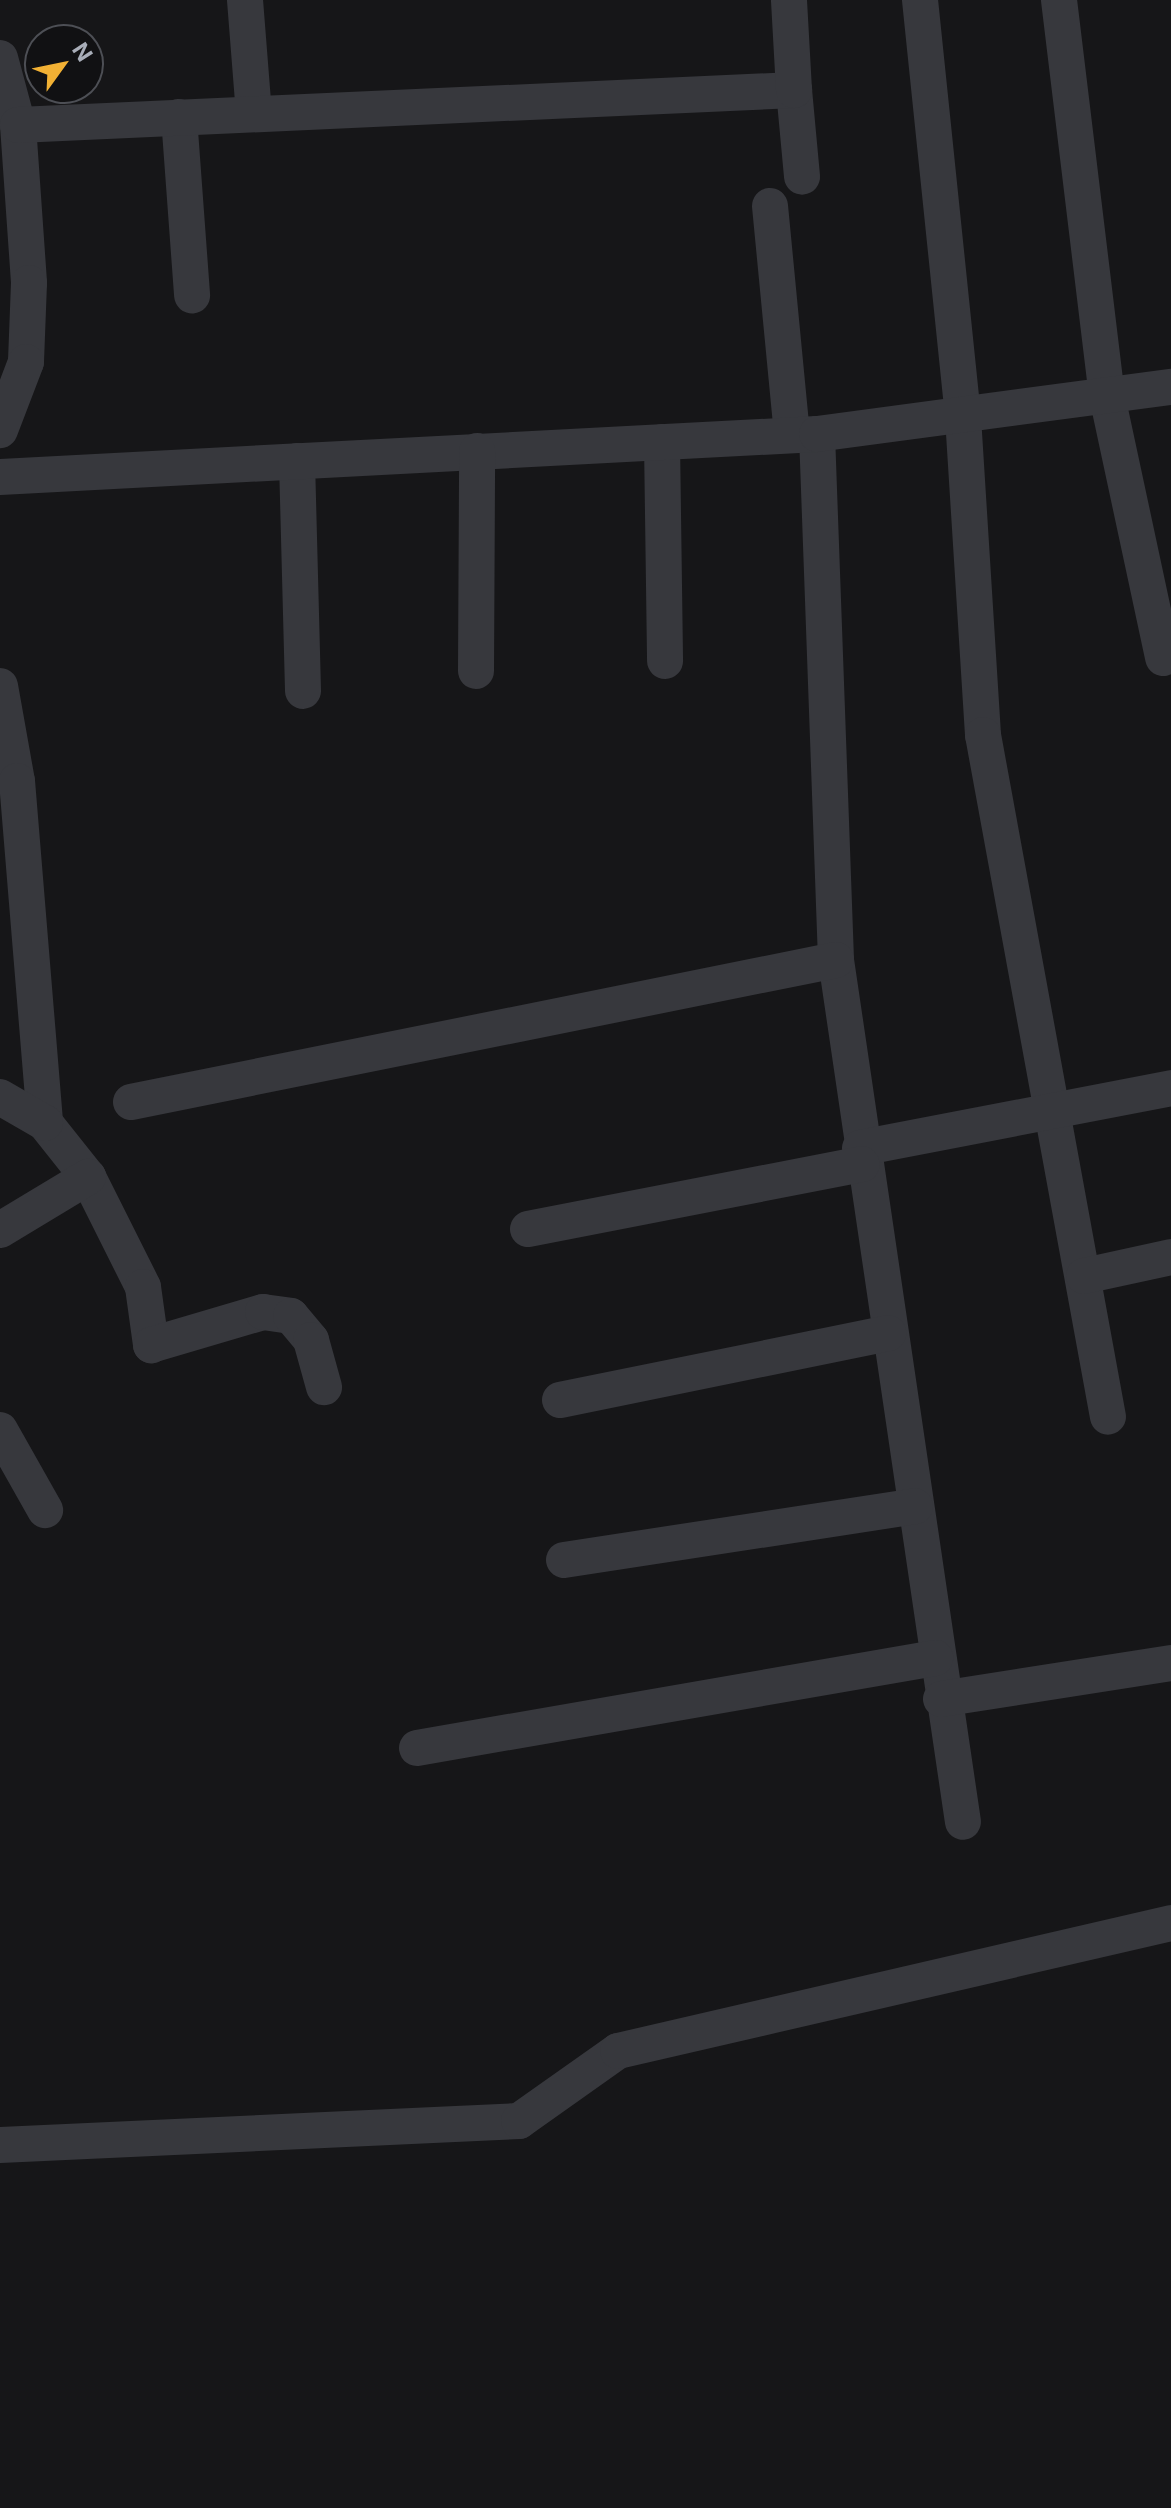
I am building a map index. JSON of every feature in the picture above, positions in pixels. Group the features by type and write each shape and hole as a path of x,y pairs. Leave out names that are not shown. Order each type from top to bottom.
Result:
{"street":[{"path":"245,0 254,114"},
{"path":"789,0 802,177"},
{"path":"920,0 963,417 983,735 1108,1417"},
{"path":"1059,0 1107,396 1163,658"},
{"path":"0,58 18,125 15,284 26,362 0,430"},
{"path":"18,125 794,90"},
{"path":"179,117 192,296"},
{"path":"770,206 804,434 836,960 861,1156 915,1506 941,1699 963,1822"},
{"path":"0,477 804,434 963,417 1171,387"},
{"path":"662,442 665,661"},
{"path":"476,671 477,451"},
{"path":"297,461 303,691"},
{"path":"0,686 17,781 45,1123"},
{"path":"131,1102 836,960"},
{"path":"528,1229 861,1156 1052,1110 1171,1088"},
{"path":"0,1097 45,1123 88,1177 143,1287 151,1345 263,1312 291,1316 311,1340 324,1387"},
{"path":"0,1230 88,1177"},
{"path":"1084,1276 1171,1257"},
{"path":"560,1400 888,1333"},
{"path":"0,1430 45,1510"},
{"path":"564,1560 915,1506"},
{"path":"417,1748 935,1658"},
{"path":"941,1699 1171,1663"},
{"path":"0,2145 519,2121 618,2051 1171,1923"}]}
